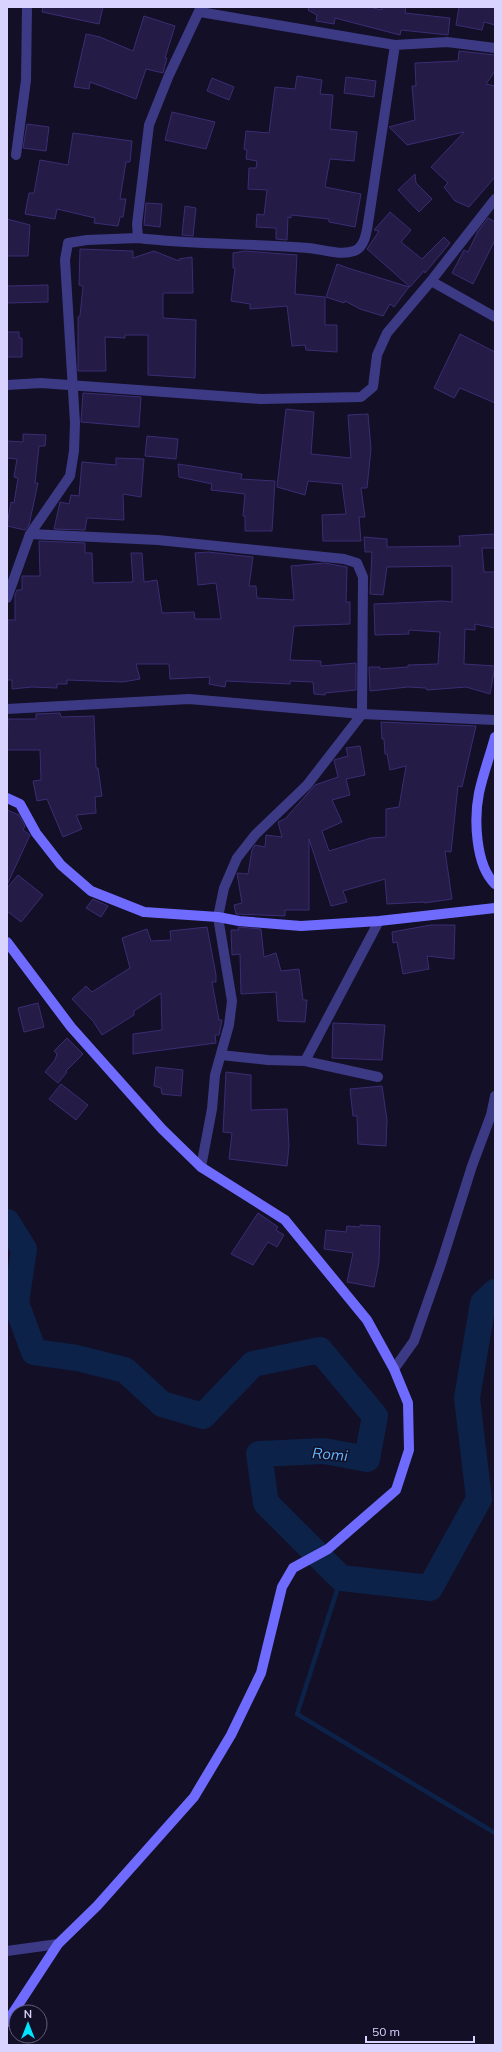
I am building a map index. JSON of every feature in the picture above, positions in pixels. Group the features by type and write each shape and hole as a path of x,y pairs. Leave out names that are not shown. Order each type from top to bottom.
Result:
{"street":[{"path":"16,155 26,80 26,7"},
{"path":"138,238 137,224 149,125 169,75 201,10 395,45 447,42 495,48"},
{"path":"7,598 30,534 70,476 75,437 65,260 68,243 87,240 138,238 180,243 309,248 340,253 355,251 364,241 369,217 395,45"},
{"path":"7,385 41,383 260,399 361,397 373,387 377,355 386,333 431,281 495,199"},
{"path":"431,281 495,317"},
{"path":"30,534 158,540 344,559 357,563 363,577 362,714 307,785 255,835 237,858 224,888 218,917 232,1001 229,1025 215,1075 212,1109 201,1167"},
{"path":"7,709 189,699 362,714 495,720"},
{"path":"495,737 479,794 477,834 480,860 495,884"},
{"path":"7,798 20,804 36,832 61,865 91,891 144,912 218,917 240,921 301,926 379,921 495,908"},
{"path":"305,1061 379,921"},
{"path":"7,942 71,1027 162,1129 201,1167 285,1220 367,1320 394,1369 408,1403 408,1450 400,1482 396,1490 328,1549 294,1568 282,1588 261,1673 231,1735 194,1798 97,1906 58,1944 7,2022"},
{"path":"221,1054 268,1060 305,1061 378,1077"},
{"path":"394,1369 414,1341 442,1264 452,1226 491,1115 495,1096"},
{"path":"7,1951 58,1944"}],"building":[{"path":"43,7 103,7 99,24 42,12"},
{"path":"309,7 370,7 381,10 382,7 406,7 405,13 450,18 448,35 401,30 400,35 335,18 334,24 316,21 317,15 308,10"},
{"path":"459,7 495,7 495,25 484,22 482,30 456,25"},
{"path":"144,16 175,26 165,58 167,58 163,73 146,69 136,99 90,82 89,89 74,87 86,34 100,37 133,51"},
{"path":"459,51 495,55 495,71 486,84 495,86 495,177 469,207 455,201 444,187 448,183 431,167 464,132 407,145 389,127 415,120 412,86 416,86 415,63 458,61"},
{"path":"297,76 322,80 320,94 333,95 330,129 357,132 354,161 330,159 325,187 361,194 355,227 329,222 329,219 291,215 291,218 288,217 287,240 276,239 276,228 256,227 257,214 264,215 267,190 248,189 249,168 256,168 257,161 246,159 247,150 244,149 246,131 269,133 275,87 295,89"},
{"path":"346,77 376,81 374,97 344,93"},
{"path":"212,78 234,87 229,100 207,91"},
{"path":"172,112 215,122 206,149 165,140"},
{"path":"27,124 49,127 46,151 23,148"},
{"path":"73,133 132,141 130,162 126,162 120,199 126,199 123,217 120,217 118,226 94,223 95,218 57,209 55,219 25,214 29,193 34,193 40,160 68,165"},
{"path":"415,174 416,183 432,199 419,212 398,190"},
{"path":"146,203 162,204 160,227 144,225"},
{"path":"185,206 196,208 193,236 182,235"},
{"path":"390,212 411,230 401,242 422,259 444,237 450,243 425,273 424,271 410,287 367,249 379,231 374,230"},
{"path":"488,218 495,222 495,240 473,284 452,273 464,250 468,252 478,231"},
{"path":"7,219 30,225 28,256 7,256"},
{"path":"80,249 133,251 133,258 154,251 179,261 179,259 192,257 193,293 163,293 163,318 196,320 195,378 148,375 148,335 125,335 125,338 105,337 106,371 78,371 78,317 80,316 83,286 79,285"},
{"path":"245,251 297,255 295,294 325,297 325,325 337,325 337,352 306,350 305,345 292,346 287,306 250,309 250,304 231,301 235,268 233,268 233,253"},
{"path":"337,264 409,287 394,307 390,304 383,316 360,309 345,301 344,303 326,297"},
{"path":"48,285 48,302 7,303 7,286"},
{"path":"7,332 19,332 19,338 22,338 22,357 7,357"},
{"path":"460,334 495,352 495,403 460,388 454,398 434,388"},
{"path":"83,393 141,397 139,427 81,422"},
{"path":"286,409 314,412 311,454 351,458 348,415 368,414 371,449 367,488 361,488 365,517 359,517 361,541 323,541 322,515 346,514 342,484 308,481 305,495 277,487"},
{"path":"23,434 46,435 45,446 39,446 35,483 38,483 29,525 25,530 7,526 11,502 14,503 18,478 14,477 17,459 7,458 7,441 23,442"},
{"path":"147,436 178,439 176,459 145,456"},
{"path":"116,458 144,459 141,497 123,494 124,520 87,518 85,530 54,529 60,502 69,504 71,495 79,496 82,462 116,465"},
{"path":"178,464 242,474 241,479 275,481 272,531 245,531 245,516 243,516 245,494 211,490 212,484 179,477"},
{"path":"495,534 495,548 482,548 484,572 495,572 495,628 475,624 475,630 465,629 464,664 495,666 490,694 466,687 427,690 426,688 408,687 370,691 369,667 380,667 380,669 408,667 408,665 438,664 440,632 409,630 409,634 375,635 374,604 442,601 452,602 452,566 387,567 383,595 370,594 372,552 365,552 364,537 387,539 387,547 460,546 459,536"},
{"path":"39,541 85,543 85,553 92,553 93,583 133,582 131,553 142,553 144,582 157,580 162,613 194,612 195,619 221,619 216,583 198,585 195,553 208,552 253,557 249,586 256,586 257,598 294,600 291,566 324,563 347,567 346,602 350,602 350,624 294,626 290,660 321,661 321,666 356,663 356,690 325,693 325,695 314,694 313,682 290,681 290,684 226,681 225,687 209,684 210,677 170,679 169,664 136,664 140,679 123,682 67,680 67,684 57,684 57,688 32,687 12,689 12,680 7,680 8,620 15,620 15,595 17,590 22,590 22,576 40,576"},
{"path":"60,713 61,717 94,716 96,768 98,768 102,796 95,797 96,813 76,815 82,829 63,837 47,799 37,801 33,781 41,780 40,750 7,750 8,719 36,719 36,714"},
{"path":"381,722 476,726 462,787 458,786 451,852 445,851 452,899 424,903 387,904 385,879 343,891 347,902 331,906 309,839 309,910 285,910 285,916 236,914 234,905 242,903 237,873 248,874 252,850 255,845 265,847 266,835 282,837 278,822 285,819 315,785 338,777 334,760 348,756 346,748 360,746 365,775 346,779 350,795 332,800 342,822 322,831 329,851 371,838 386,837 386,809 399,807 406,766 390,770 387,754 385,754 384,739 382,739"},
{"path":"7,810 19,815 25,826 23,830 30,835 7,885"},
{"path":"18,875 43,895 21,922 7,911 7,888"},
{"path":"93,899 108,906 101,917 86,908"},
{"path":"431,925 455,925 454,959 427,956 429,969 403,974 397,942 393,943 392,932"},
{"path":"207,927 216,975 216,982 212,982 219,1020 222,1020 219,1035 215,1035 216,1043 133,1054 133,1034 162,1030 161,993 134,1011 134,1015 102,1035 93,1021 72,999 86,986 92,992 130,968 122,938 147,929 151,941 171,940 170,931"},
{"path":"238,927 261,929 264,957 276,953 281,971 299,969 303,1000 307,1000 305,1022 278,1021 276,992 241,994 240,954 232,955 231,930 239,930"},
{"path":"38,1003 44,1027 24,1032 18,1008"},
{"path":"333,1023 385,1025 382,1060 332,1058"},
{"path":"67,1038 83,1054 66,1071 67,1072 58,1083 45,1072 55,1060 57,1054 54,1051"},
{"path":"156,1067 183,1070 181,1096 162,1094 161,1088 154,1086"},
{"path":"226,1072 251,1075 251,1110 287,1109 289,1146 287,1166 229,1159 232,1133 223,1132"},
{"path":"61,1084 88,1105 76,1120 49,1099"},
{"path":"382,1086 387,1120 386,1146 358,1144 357,1116 353,1116 350,1089"},
{"path":"258,1213 278,1227 276,1230 284,1235 277,1247 268,1242 253,1265 231,1254"},
{"path":"360,1225 380,1226 379,1262 374,1287 347,1282 353,1253 324,1249 326,1230 346,1232 347,1226 360,1227"}],"waterway":[{"name":"Romi","path":"7,1222 24,1249 16,1303 34,1352 77,1358 125,1370 162,1404 203,1416 253,1364 320,1350 375,1416 367,1459 324,1451 259,1454 266,1503 341,1578 430,1588 479,1499 467,1398 483,1303 495,1292"},
{"path":"341,1578 297,1714 495,1833"}]}
